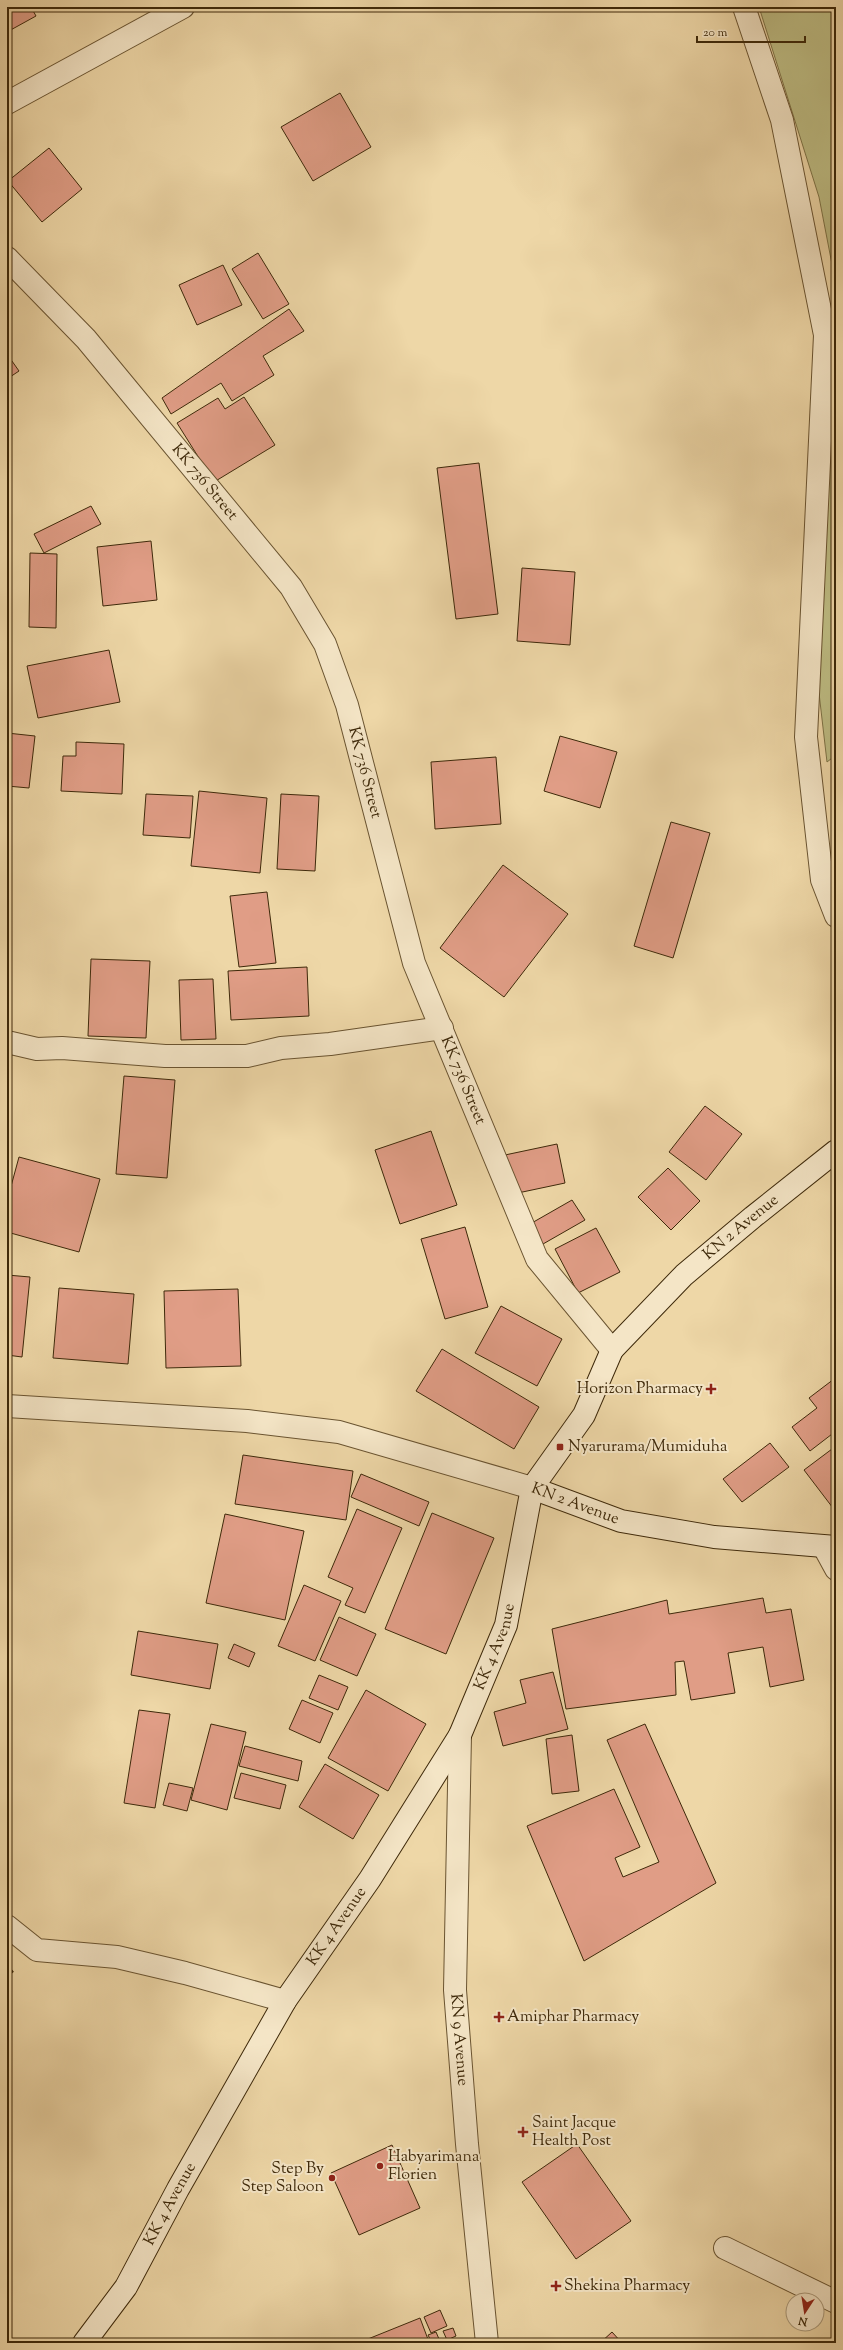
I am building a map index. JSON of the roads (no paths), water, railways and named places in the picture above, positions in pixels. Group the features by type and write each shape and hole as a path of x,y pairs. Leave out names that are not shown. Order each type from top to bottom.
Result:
{"street":[{"path":"7,103 183,7"},
{"path":"744,7 782,120 825,335 806,737 822,880 836,916"},
{"name":"KK 736 Street","path":"7,258 86,339 291,587 325,644 347,705 414,963 537,1259 612,1350"},
{"path":"7,1042 38,1049 62,1048 165,1056 247,1056 281,1048 330,1044 442,1028"},
{"name":"KN 2 Avenue","path":"830,1547 714,1537 622,1521 532,1488 584,1415 612,1350 684,1275 753,1217 836,1151"},
{"path":"7,1406 247,1421 339,1432 532,1488"},
{"name":"KK 4 Avenue","path":"84,2343 126,2287 178,2189 285,2001 370,1879 460,1735 506,1625 532,1488"},
{"path":"830,1547 836,1569"},
{"name":"KN 9 Avenue","path":"460,1735 455,1990 467,2144 487,2343"},
{"path":"7,1926 36,1950 117,1957 185,1973 285,2001"},
{"path":"725,2248 836,2302"}],"place":[{"name":"Horizon Pharmacy","path":"711,1389"},
{"name":"Nyarurama/Mumiduha","path":"560,1447"},
{"name":"Amiphar Pharmacy","path":"499,2017"},
{"name":"Saint Jacque Health Post","path":"523,2132"},
{"name":"Habyarimana Florien","path":"380,2166"},
{"name":"Step By Step Saloon","path":"332,2178"},
{"name":"Shekina Pharmacy","path":"556,2286"}]}
